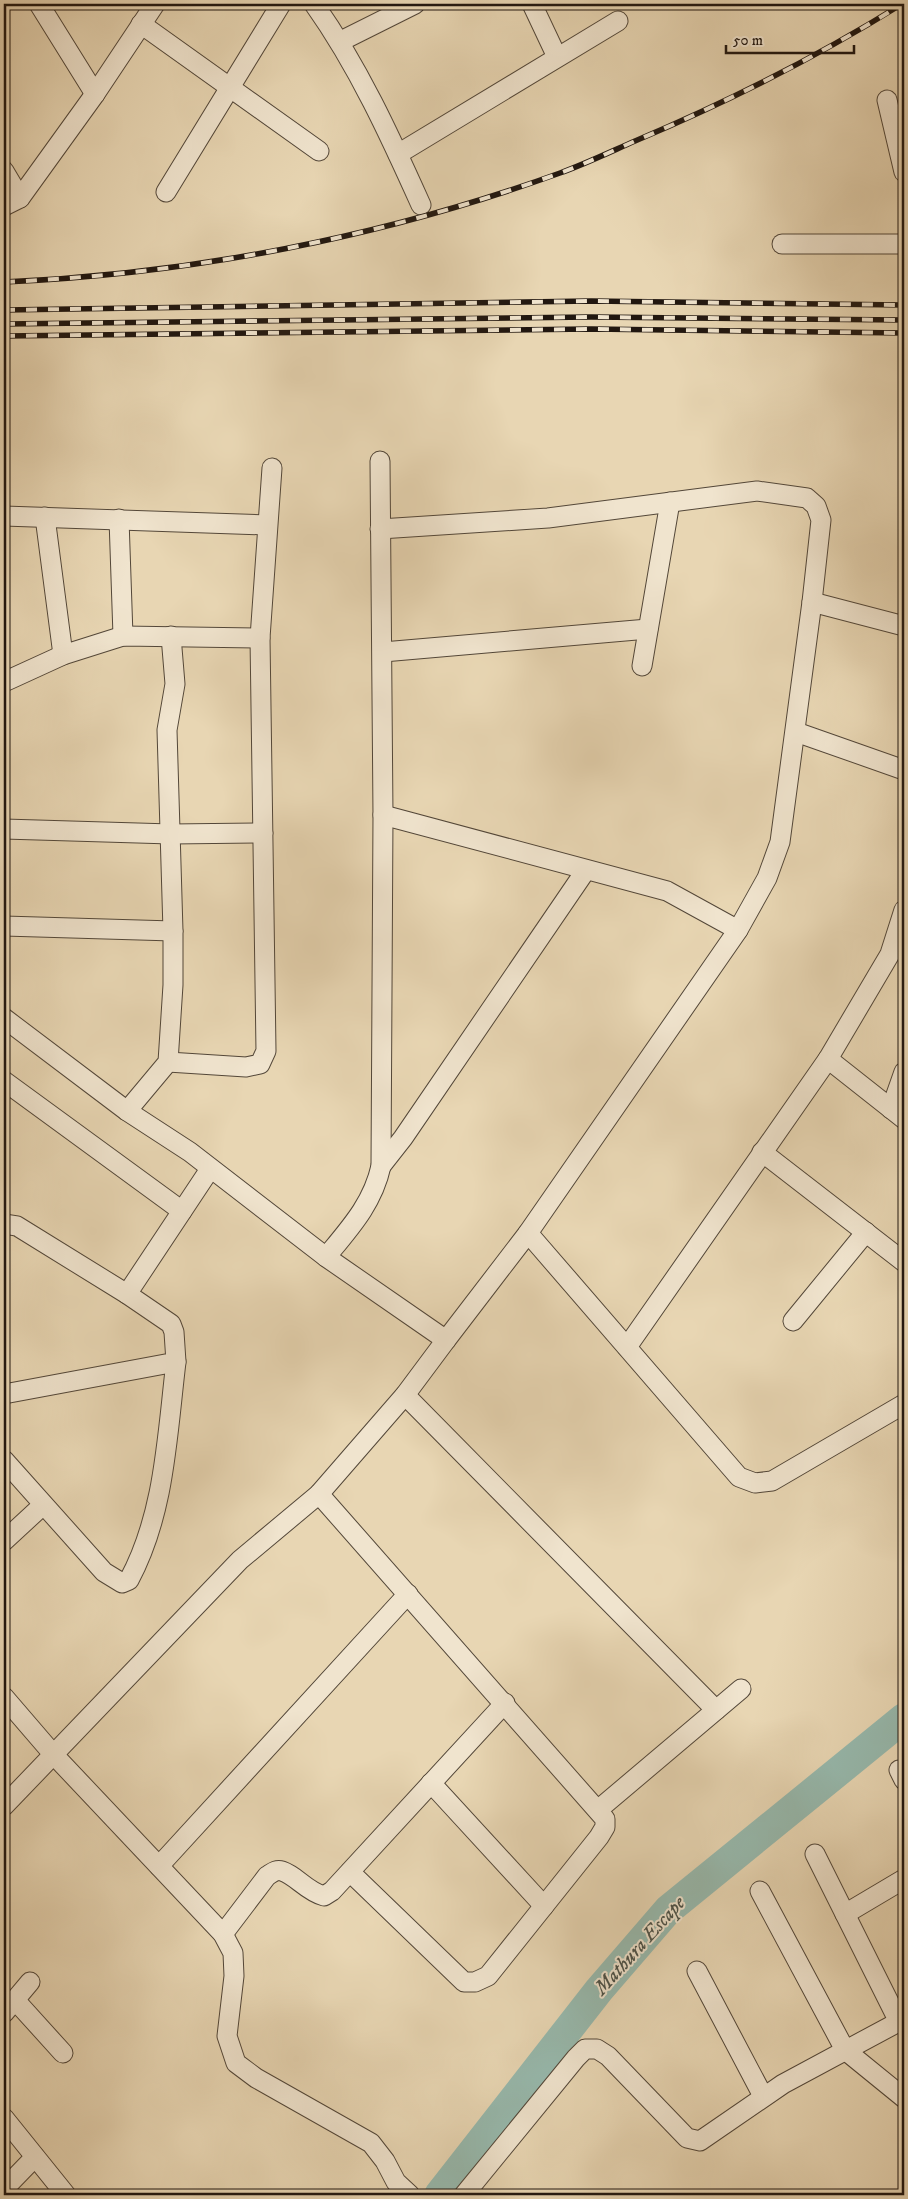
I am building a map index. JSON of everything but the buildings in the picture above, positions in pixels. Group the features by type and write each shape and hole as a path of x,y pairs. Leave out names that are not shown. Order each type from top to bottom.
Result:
{"street":[{"path":"12,202 95,94 155,4"},
{"path":"166,192 229,86 281,4"},
{"path":"314,4 341,41 398,154 421,205"},
{"path":"341,41 415,4"},
{"path":"532,4 557,57"},
{"path":"47,7 95,94"},
{"path":"398,154 618,21"},
{"path":"141,24 319,151"},
{"path":"887,100 904,172"},
{"path":"4,171 12,202"},
{"path":"782,244 904,244"},
{"path":"326,1257 364,1211 378,1180 381,1166 383,815 380,461"},
{"path":"168,1062 246,1067 260,1064 266,1051 260,638 272,468"},
{"path":"4,1804 240,1560 319,1494 405,1395 528,1233 738,930 767,878 780,842 796,732 821,520 816,506 807,498 757,491 548,518 380,529"},
{"path":"642,666 670,502"},
{"path":"4,516 267,525"},
{"path":"46,517 63,655"},
{"path":"119,519 123,636"},
{"path":"812,602 904,626"},
{"path":"382,652 648,629"},
{"path":"4,682 63,655 123,636 260,638"},
{"path":"127,1111 168,1062 173,985 171,834 167,730 175,684 171,636"},
{"path":"796,732 904,770"},
{"path":"383,815 667,891 738,930"},
{"path":"4,828 171,834 262,833"},
{"path":"381,1166 403,1138 586,870"},
{"path":"627,1347 828,1060 890,954 904,910"},
{"path":"4,926 173,931"},
{"path":"4,1018 127,1111 210,1169 326,1257 446,1340"},
{"path":"828,1060 898,1114 904,1072"},
{"path":"4,1081 182,1211"},
{"path":"762,1152 904,1262"},
{"path":"127,1294 210,1169"},
{"path":"4,1224 18,1226 127,1294 171,1324 174,1332 176,1362 162,1486 155,1511 129,1580 122,1583 104,1572 4,1460"},
{"path":"793,1321 866,1232"},
{"path":"528,1233 739,1477 755,1482 772,1481 904,1404"},
{"path":"4,1394 176,1362"},
{"path":"405,1395 716,1710"},
{"path":"319,1494 605,1818 605,1827 544,1906 488,1976 475,1982 464,1982 350,1872"},
{"path":"4,1541 44,1505"},
{"path":"159,1866 408,1594"},
{"path":"599,1809 741,1689"},
{"path":"4,1697 53,1754 223,1934 233,1953 234,1976 228,2036 236,2063 256,2078 371,2143 384,2161 399,2192"},
{"path":"223,1934 267,1876 274,1871 282,1870 313,1893 324,1896 332,1891 505,1703"},
{"path":"431,1784 544,1906"},
{"path":"464,2195 585,2049 597,2049 608,2056 687,2138 700,2141 763,2096 902,2020 815,1854"},
{"path":"845,1914 904,1879"},
{"path":"760,1891 845,2050 904,2098"},
{"path":"697,1971 763,2096"},
{"path":"30,1982 9,2006 63,2053"},
{"path":"4,2118 66,2195"},
{"path":"4,2189 35,2157"}],"waterway":[{"name":"Mathura Escape","path":"439,2195 599,1990 668,1910 904,1718"}],"railway":[{"path":"4,282 75,278 216,261 356,234 493,196 579,166 704,111 771,78 870,24 902,4"},
{"path":"4,310 591,301 904,305"},
{"path":"4,324 591,317 904,320"},
{"path":"4,336 591,329 904,333"}]}
